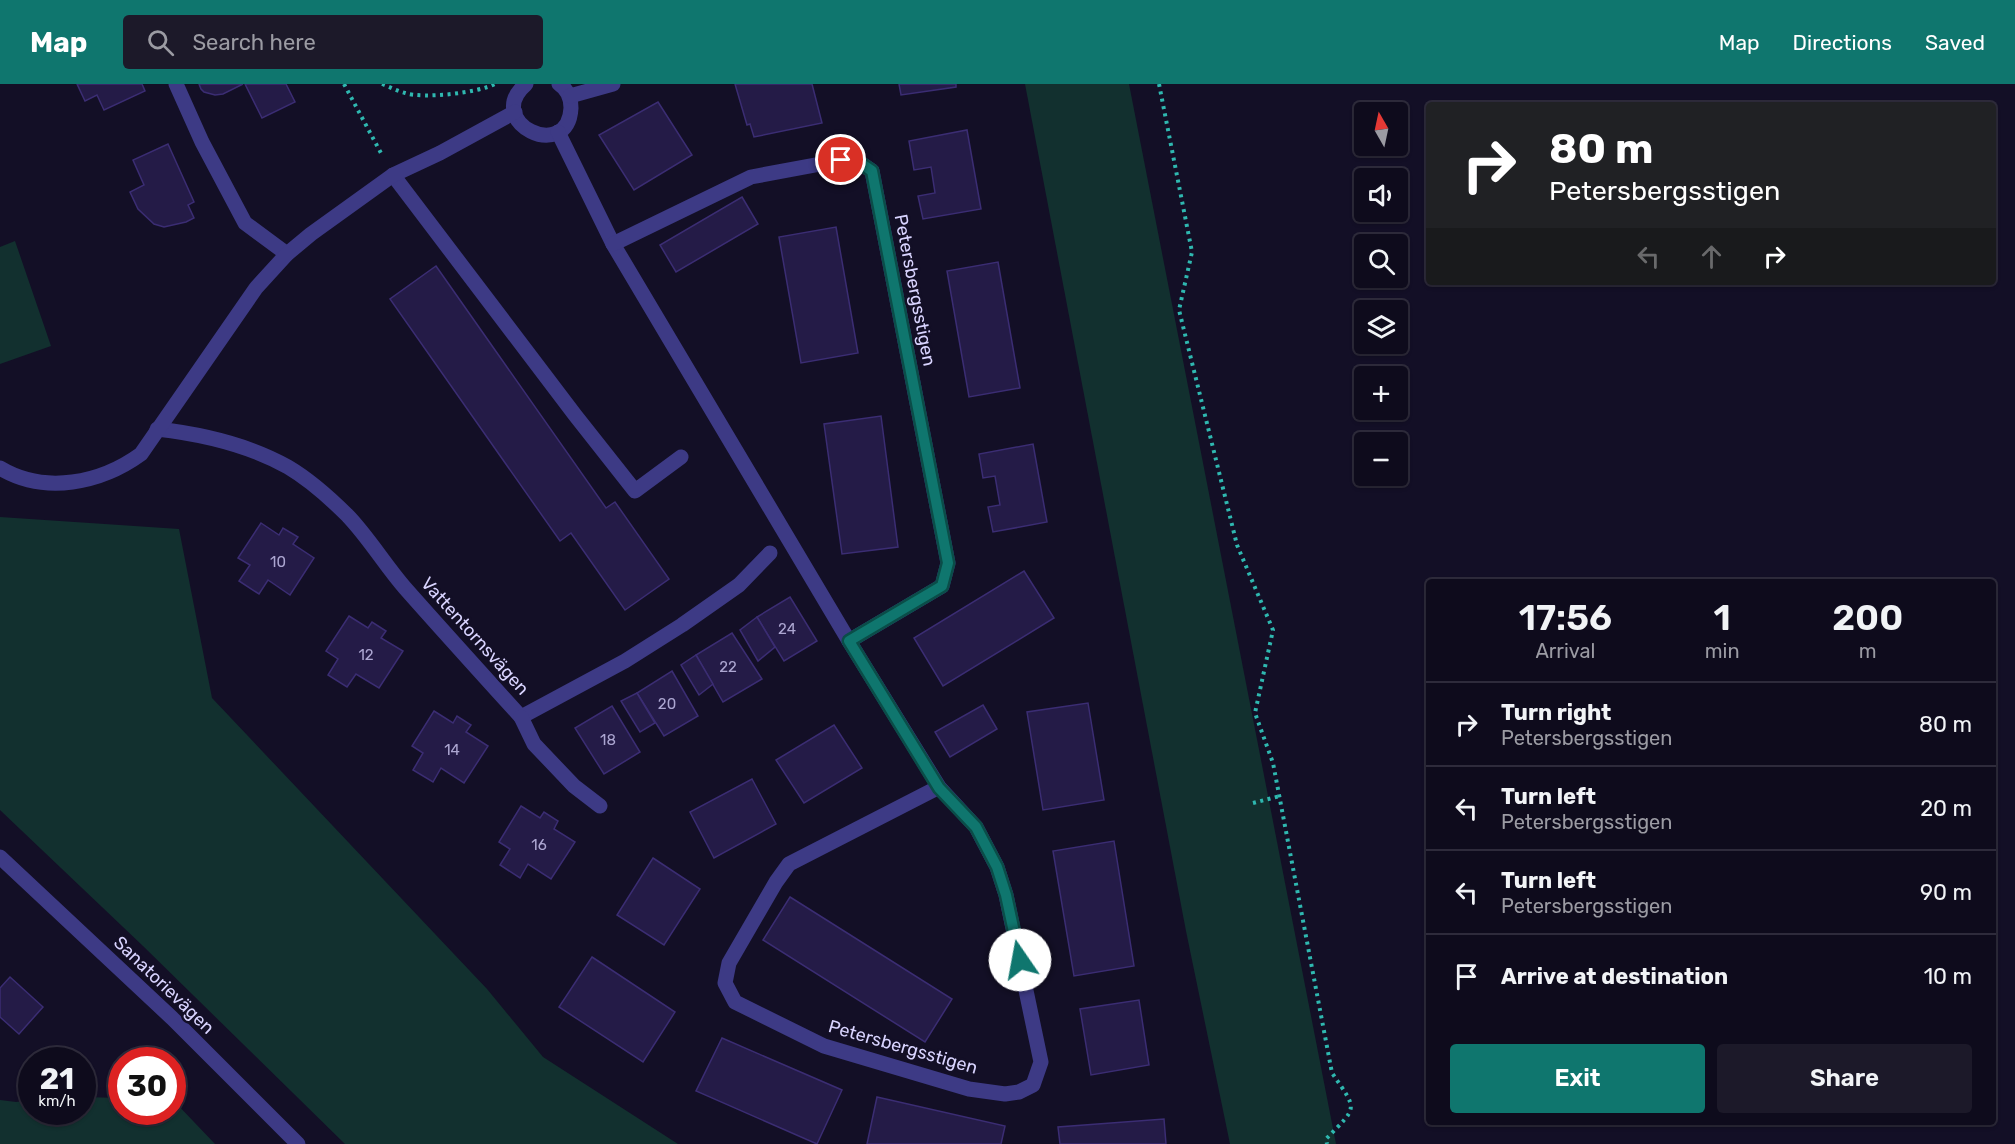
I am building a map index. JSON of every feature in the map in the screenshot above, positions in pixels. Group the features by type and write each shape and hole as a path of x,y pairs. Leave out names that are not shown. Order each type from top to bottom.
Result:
{"street":[{"path":"176,84 202,142 245,223 287,254"},
{"path":"526,84 518,90 514,98 518,121 525,130 536,135 548,136 558,132 567,123 570,114 570,96 559,84"},
{"path":"570,96 613,84"},
{"path":"0,468 36,480 63,484 106,475 128,464 141,454 256,288 287,254 393,175 440,153 515,112"},
{"name":"Petersbergsstigen","path":"558,132 613,244 849,641 939,788 976,827 997,867 1006,895 1041,1062 1033,1085 1019,1092 1005,1094 969,1089 824,1046 735,1002 725,983 729,963 789,864 939,788"},
{"name":"Petersbergsstigen","path":"613,244 751,177 853,158 872,171 948,563 942,586 849,641"},
{"path":"393,175 574,415 635,491 681,457"},
{"name":"Vattentornsvägen","path":"157,429 177,431 231,444 271,459 289,468 321,491 349,518 404,586 521,717 625,661 682,625 739,585 770,553"},
{"path":"521,717 534,744 574,786 600,806"},
{"name":"Sanatorievägen","path":"0,857 172,1018 298,1144"}],"path":[{"path":"344,84 393,175"},
{"path":"382,84 405,94 419,95 476,91 495,84"},
{"path":"1159,84 1192,252 1179,310 1237,545 1273,630 1255,713 1274,763 1332,1073 1351,1101 1350,1115 1326,1139 1327,1144"},
{"path":"1252,803 1280,796"}],"green space":[{"path":"1025,84 1129,84 1336,1144 1230,1144 1186,931"},
{"path":"15,241 51,346 0,364 0,247"},
{"path":"0,517 179,529 212,698 487,989 543,1057 678,1144 345,1144 0,810"},
{"path":"96,1097 108,1098 108,1125 186,1125 186,1114 215,1144 0,1144 0,1100 18,1102 18,1125 96,1125"}],"building":[{"path":"77,84 142,84 145,91 104,110 97,95 85,101"},
{"path":"199,84 243,84 223,94 215,95 204,92"},
{"path":"245,84 286,84 295,102 262,118"},
{"path":"735,84 812,84 822,123 754,137 750,124 747,125"},
{"path":"899,84 956,84 956,87 901,95"},
{"path":"658,102 692,155 634,190 599,135"},
{"path":"967,130 981,209 923,219 918,196 935,193 931,167 914,170 909,141"},
{"path":"168,144 194,202 188,205 194,218 164,227 154,224 138,209 130,192 144,185 133,160"},
{"path":"742,197 758,224 676,272 660,245"},
{"path":"836,227 858,353 801,363 779,237"},
{"path":"998,262 1020,388 969,397 947,271"},
{"path":"436,266 606,508 615,502 669,579 625,610 571,533 560,541 390,299"},
{"path":"881,416 898,547 842,554 824,424"},
{"path":"1033,444 1047,522 993,532 988,507 1000,505 995,476 983,478 979,454"},
{"path":"261,523 279,535 283,528 298,537 293,544 314,558 290,595 268,580 259,594 239,581 250,565 238,558"},
{"path":"1024,571 1054,618 943,686 914,638"},
{"path":"790,597 817,641 784,661 757,617"},
{"path":"349,616 368,628 372,622 386,631 381,638 403,651 379,688 356,674 347,687 328,675 338,659 326,651"},
{"path":"757,617 775,647 758,661 740,630"},
{"path":"732,633 762,679 723,702 696,655"},
{"path":"696,655 713,684 699,695 681,665"},
{"path":"672,671 698,716 664,736 637,693"},
{"path":"637,693 655,723 640,732 621,701"},
{"path":"1088,703 1104,800 1043,810 1027,712"},
{"path":"983,705 997,729 950,757 935,732"},
{"path":"612,706 640,752 604,774 575,728"},
{"path":"434,711 453,723 457,716 471,725 466,732 488,746 464,783 441,768 433,782 413,770 423,753 412,746"},
{"path":"834,725 862,768 804,803 776,760"},
{"path":"752,779 776,824 714,858 690,812"},
{"path":"521,806 540,818 544,812 558,821 554,829 575,842 551,879 528,864 520,878 500,865 510,849 499,842"},
{"path":"1114,841 1134,966 1074,976 1053,851"},
{"path":"653,858 700,889 664,945 617,915"},
{"path":"790,897 952,999 925,1042 763,940"},
{"path":"592,957 675,1012 643,1062 559,1007"},
{"path":"10,977 43,1007 19,1034 0,1017 0,988"},
{"path":"1139,1000 1149,1065 1091,1075 1080,1009"},
{"path":"722,1038 842,1090 817,1144 696,1091"},
{"path":"877,1097 1005,1126 1001,1144 867,1144"},
{"path":"1164,1119 1166,1144 1060,1144 1058,1127"}],"route":[{"path":"841,160 853,158 872,171 948,563 942,586 849,641 939,788 976,827 997,867 1006,895 1020,960"}]}
